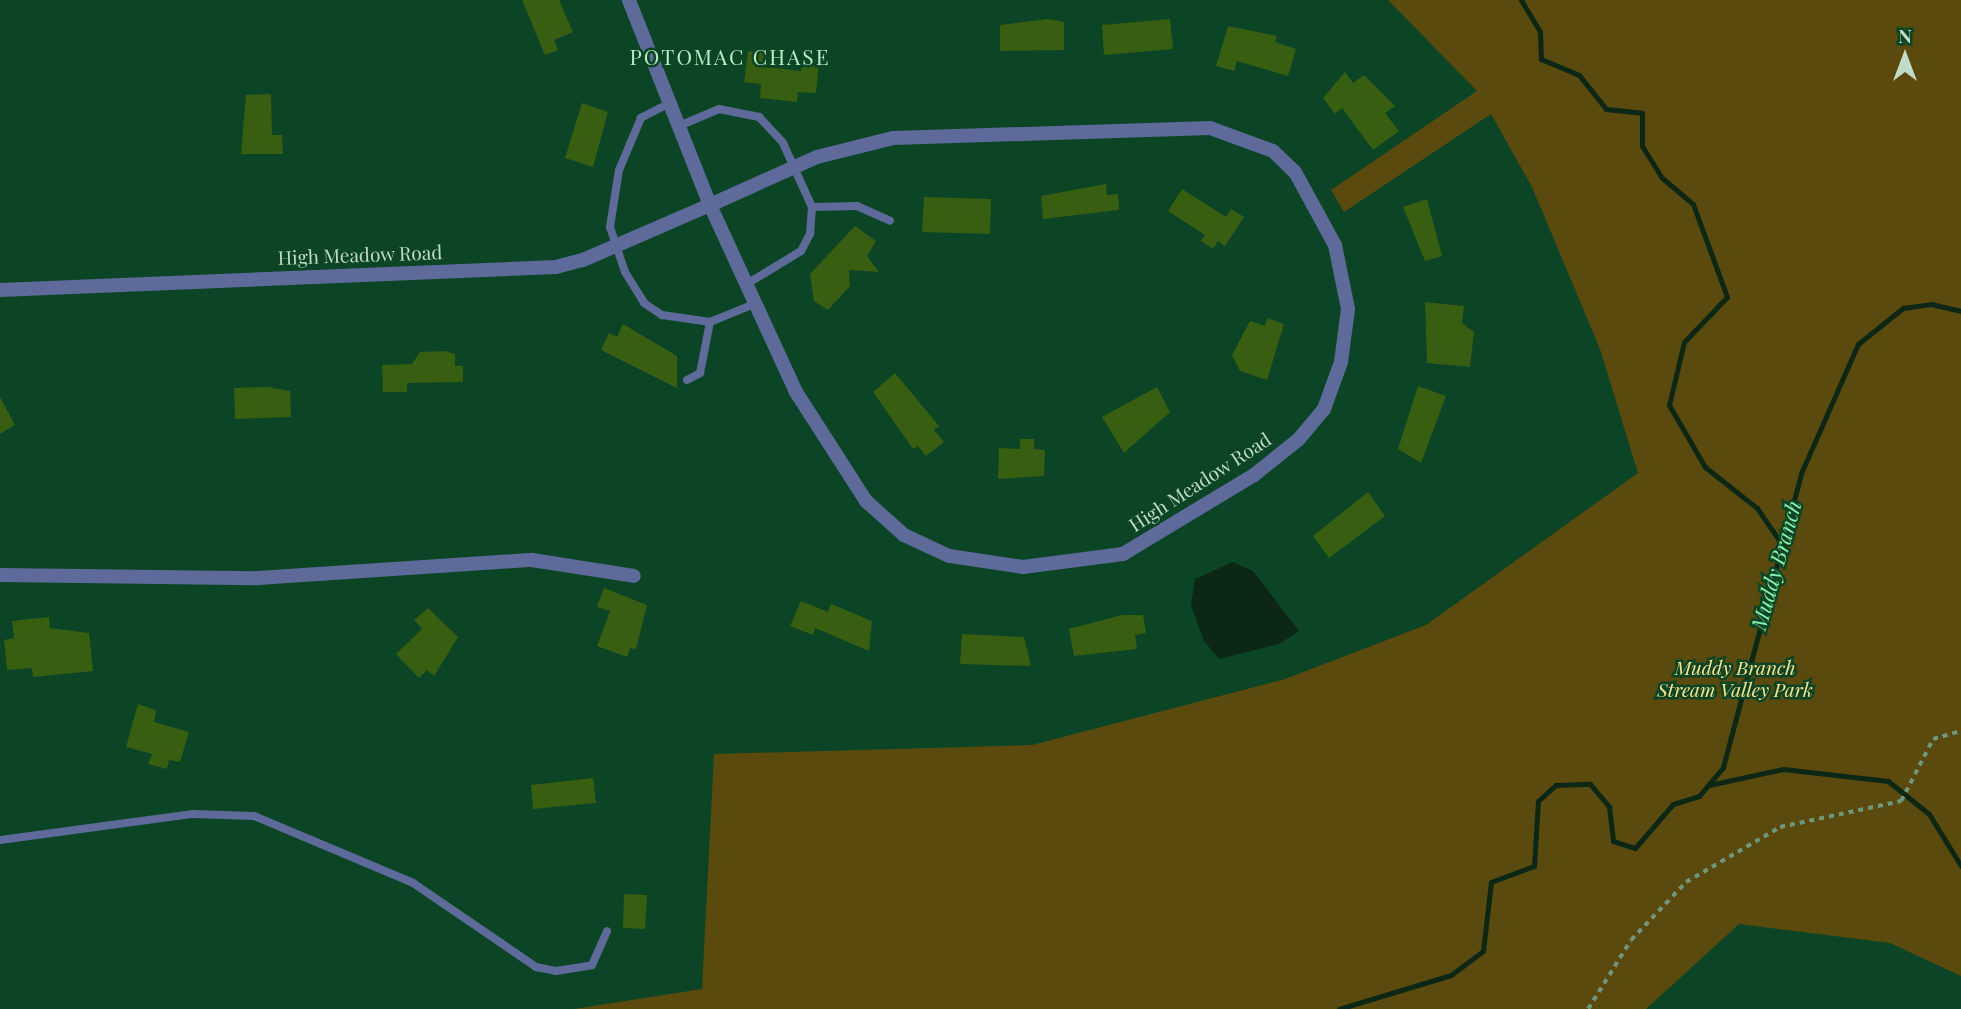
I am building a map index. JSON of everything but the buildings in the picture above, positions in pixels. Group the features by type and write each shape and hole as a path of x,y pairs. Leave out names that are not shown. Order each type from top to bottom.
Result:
{"street":[{"path":"629,0 709,205"},
{"name":"High Meadow Road","path":"0,290 556,267 615,246 793,168 893,138 1210,128 1273,151 1318,207 1335,245 1348,309 1341,362 1324,409 1299,439 1254,475 1124,554 1023,567 949,556 904,535 866,501 796,392 709,205"},
{"path":"0,575 258,578 532,560 634,576"}],"lane":[{"path":"670,103 641,118 619,170 610,227 615,246 644,303 662,315 710,322 754,304"},
{"path":"678,126 719,109 745,111 774,128 812,207 801,251 745,285"},
{"path":"812,207 858,206 890,221"},
{"path":"687,380 700,373 710,322"},
{"path":"0,840 193,814 254,816 412,883 536,967 556,971 592,965 607,931"}],"path":[{"path":"1588,1009 1631,940 1686,883 1780,827 1901,801 1933,739 1961,731"}],"green space":[{"name":"Muddy Branch Stream Valley Park","path":"1388,0 1961,0 1961,976 1890,943 1739,924 1646,1009 574,1009 702,989 714,754 1032,745 1285,679 1426,625 1638,473 1600,349 1532,187 1491,114 1344,212 1331,190 1477,91"}],"shaded area":[{"path":"1233,562 1253,571 1299,631 1279,644 1219,659 1204,641 1191,605 1195,579"}],"waterway":[{"path":"1521,0 1540,32 1541,59 1579,75 1606,109 1642,113 1642,146 1661,177 1693,204 1727,297 1684,342 1669,405 1705,467 1757,508 1781,543"},
{"name":"Muddy Branch","path":"1339,1009 1451,975 1483,951 1491,882 1534,866 1538,801 1556,785 1590,784 1609,807 1613,841 1635,848 1673,804 1699,796 1723,767 1802,471 1858,344 1903,308 1931,304 1961,311"},
{"path":"1709,785 1783,769 1888,781 1929,814 1961,866"}],"district":[{"name":"POTOMAC CHASE","path":"730,56"}]}
